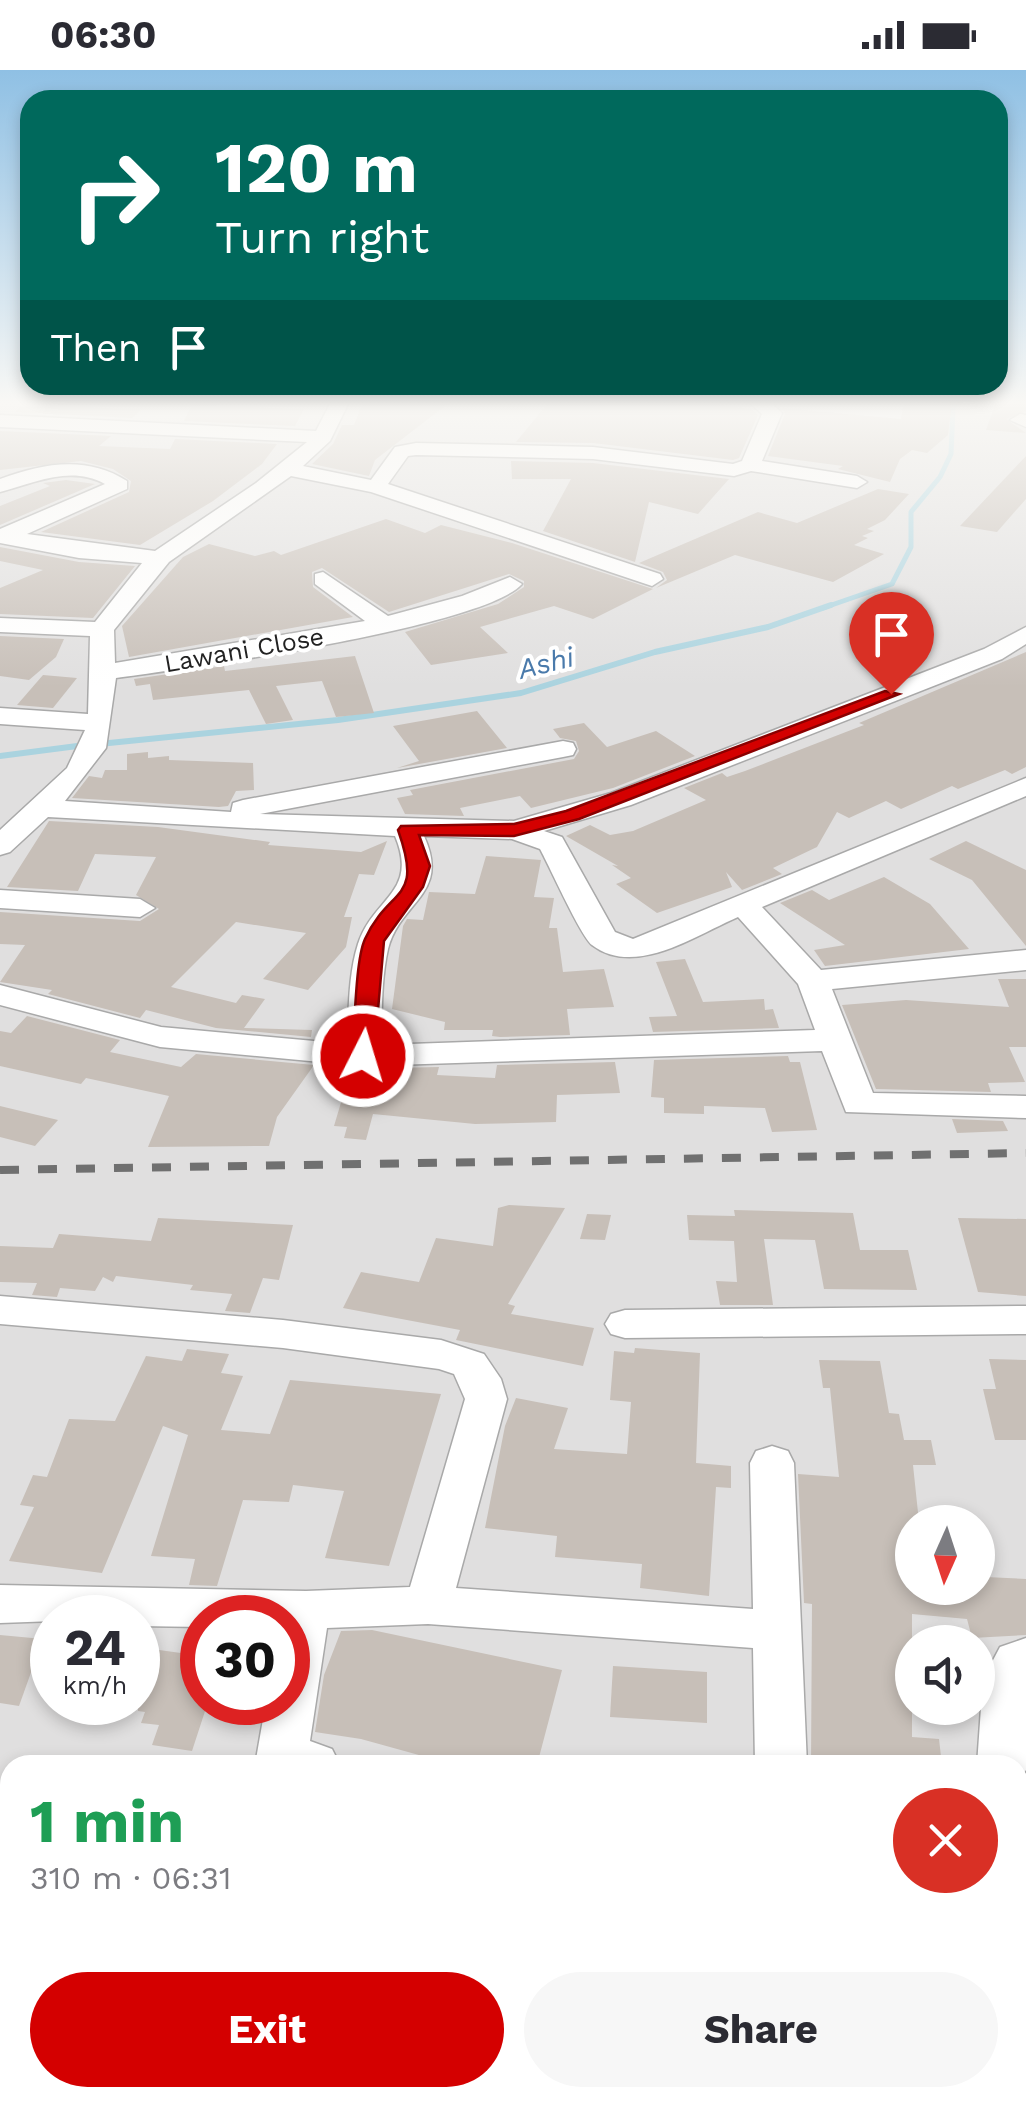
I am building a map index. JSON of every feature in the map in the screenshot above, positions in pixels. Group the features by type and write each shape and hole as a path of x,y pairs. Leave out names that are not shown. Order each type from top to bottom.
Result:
{"street":[{"path":"2,537 93,497"},
{"path":"0,846 92,742 104,672 102,629 160,558 246,497"},
{"path":"406,497 652,579"},
{"path":"2,537 79,552 160,558"},
{"path":"323,579 384,624"},
{"name":"Lawani Close","path":"104,672 258,651 384,624 468,602 510,584"},
{"path":"0,625 102,629"},
{"path":"37,808 407,830 514,830 622,799 993,654 1026,634"},
{"path":"0,716 92,742"},
{"path":"213,818 297,798 563,749"},
{"path":"514,830 552,843 602,938 622,948 642,948 1026,786"},
{"path":"363,1056 374,941 414,887 420,866 407,830"},
{"path":"0,899 140,908"},
{"path":"744,906 813,981 859,1104 1026,1107"},
{"path":"813,981 1026,960"},
{"path":"0,995 160,1037 280,1052 363,1056 834,1040"},
{"path":"0,1310 282,1334 441,1355 469,1364 480,1379 486,1398 428,1605"},
{"path":"626,1324 1026,1320"},
{"path":"772,1463 781,1755"},
{"path":"0,1604 180,1608"},
{"path":"310,1610 428,1605 778,1630"},
{"path":"1003,1755 1007,1680 1017,1661 1026,1658"},
{"path":"294,1755 296,1725"}],"shaded area":[{"path":"0,497 1026,497 1026,1755 0,1755"}],"building":[{"path":"22,497 65,497 0,525 0,506"},
{"path":"118,497 218,497 140,545 41,532"},
{"path":"561,497 713,497 698,514 649,502 635,562 543,531"},
{"path":"859,497 906,497 885,520 867,529 874,531 862,536 868,538 854,545 884,554 833,582 735,555 656,588 667,580 663,572 639,563 758,512 797,523"},
{"path":"987,497 1026,497 997,532 960,526"},
{"path":"386,519 425,533 441,525 512,543 653,589 593,619 554,606 480,627 508,653 431,665 405,632 498,604 524,587 524,581 509,574 389,612 322,568 312,572 313,587 353,617 129,657 122,626 183,557 209,544 255,556 274,551 281,555"},
{"path":"0,547 79,562 135,566 93,618 0,614 0,588 43,570 0,561"},
{"path":"0,636 64,639 56,657 29,680 0,676"},
{"path":"1026,652 1026,767 1012,774 1005,770 958,789 952,786 901,809 886,801 849,818 837,812 817,847 773,868 782,874 742,890 726,872 732,887 657,913 616,884 631,878 612,865 618,866 566,836 590,825 610,835 633,831 706,800 684,788 722,773 727,777 745,771 864,725 859,723"},
{"path":"355,656 374,713 336,717 322,681 276,686 293,720 266,724 249,690 153,700 150,684 136,686 134,679 224,666 225,671"},
{"path":"43,675 77,678 53,708 17,705"},
{"path":"477,711 507,748 397,768 419,761 393,726"},
{"path":"584,723 607,747 656,731 695,756 613,788 531,808 520,796 460,808 464,816 405,814 397,798 413,795 410,790 574,759 579,751 576,741 560,738 553,729"},
{"path":"148,752 148,758 253,763 254,790 236,791 228,806 219,807 72,798 89,776 102,778 105,770 127,770 127,754"},
{"path":"49,821 158,827 270,842 268,845 361,852 387,841 374,875 359,874 344,917 352,917 346,947 308,990 263,979 306,933 236,922 171,987 236,1003 242,995 265,999 244,1028 312,1030 311,1037 216,1028 146,1010 140,1018 48,994 52,990 0,982 25,945 0,944 0,912 140,921 159,909 136,895 156,857 95,854 78,891 7,887"},
{"path":"966,841 1026,870 1026,946 972,880 929,859"},
{"path":"486,856 541,860 534,897 554,898 549,928 557,928 563,972 604,969 614,1007 567,1009 570,1035 500,1037 492,1036 493,1030 444,1030 445,1022 392,1009 407,919 423,920 429,892 475,894"},
{"path":"884,877 930,904 969,949 825,966 814,950 845,945 780,903 812,890 829,900"},
{"path":"685,959 703,1002 764,999 765,1010 773,1009 779,1028 653,1032 649,1017 677,1016 656,962"},
{"path":"998,979 1026,979 1026,1047 1009,1047 1025,1082 988,1083 991,1092 876,1089 842,1005 906,1000 1009,1007"},
{"path":"27,1016 120,1040 110,1052 181,1067 196,1054 314,1065 277,1117 269,1146 148,1147 169,1096 86,1078 81,1084 0,1066 0,1031 11,1033"},
{"path":"788,1056 790,1062 800,1062 817,1130 772,1132 765,1108 704,1106 704,1114 664,1113 664,1098 651,1097 654,1060"},
{"path":"615,1062 620,1093 557,1095 556,1122 475,1124 373,1114 366,1140 344,1138 347,1127 334,1126 351,1069 439,1067 437,1075 495,1078 497,1065"},
{"path":"0,1106 58,1120 35,1146 0,1137"},
{"path":"952,1119 1003,1121 1008,1131 957,1133"},
{"path":"498,1208 565,1208 508,1304 515,1306 511,1314 594,1328 583,1366 456,1340 460,1330 343,1308 361,1272 419,1282 436,1238 493,1246"},
{"path":"734,1210 853,1213 860,1250 908,1250 917,1290 824,1289 815,1240 764,1239 773,1305 720,1305 716,1281 737,1282 734,1241 689,1240 687,1215 735,1216"},
{"path":"587,1214 611,1215 605,1240 580,1239"},
{"path":"158,1218 293,1225 279,1280 263,1278 250,1313 225,1311 232,1294 190,1290 193,1285 116,1276 113,1282 103,1277 95,1291 60,1288 57,1297 32,1295 37,1283 0,1282 0,1246 53,1248 59,1234 151,1241"},
{"path":"958,1218 1026,1219 1026,1296 978,1292"},
{"path":"635,1348 700,1353 696,1463 731,1466 731,1488 716,1487 709,1596 640,1588 642,1564 555,1557 557,1536 485,1528 505,1426 516,1398 568,1408 554,1449 627,1454 631,1402 610,1400 614,1351 634,1353"},
{"path":"187,1349 229,1354 221,1373 243,1376 221,1430 270,1434 290,1380 441,1394 389,1566 325,1558 344,1491 293,1485 289,1502 243,1500 217,1586 189,1585 195,1559 151,1556 188,1435 163,1426 102,1573 9,1561 34,1507 20,1505 33,1475 47,1477 69,1419 115,1421 146,1356 182,1361"},
{"path":"989,1359 1026,1360 1026,1440 995,1440 983,1389 996,1389"},
{"path":"819,1360 880,1361 889,1413 899,1414 904,1440 931,1440 936,1465 913,1465 917,1505 895,1505 895,1605 995,1605 995,1577 1026,1579 1026,1635 995,1637 995,1625 969,1625 967,1619 912,1614 912,1625 895,1625 895,1725 912,1725 912,1737 939,1739 941,1755 811,1755 812,1604 804,1603 798,1474 839,1477 830,1388 823,1388"},
{"path":"372,1630 562,1670 540,1755 419,1755 361,1739 315,1732 324,1675 341,1631"},
{"path":"0,1635 30,1638 30,1675 19,1706 0,1703"},
{"path":"160,1650 180,1653 180,1725 200,1725 192,1751 152,1745 160,1725"},
{"path":"613,1666 707,1672 707,1723 610,1717"}],"waterway":[{"name":"Ashi","path":"823,608 892,584 911,547 911,512 923,497"},
{"name":"Ashi","path":"99,744 338,720 521,693 655,652 768,627 831,605"},
{"name":"Ashi","path":"0,756 85,745"}],"railway":[{"path":"0,1170 1026,1153"}],"route":[{"path":"363,1056 374,941 414,887 420,866 418,848 407,830 514,830 573,815 891,694"}]}
